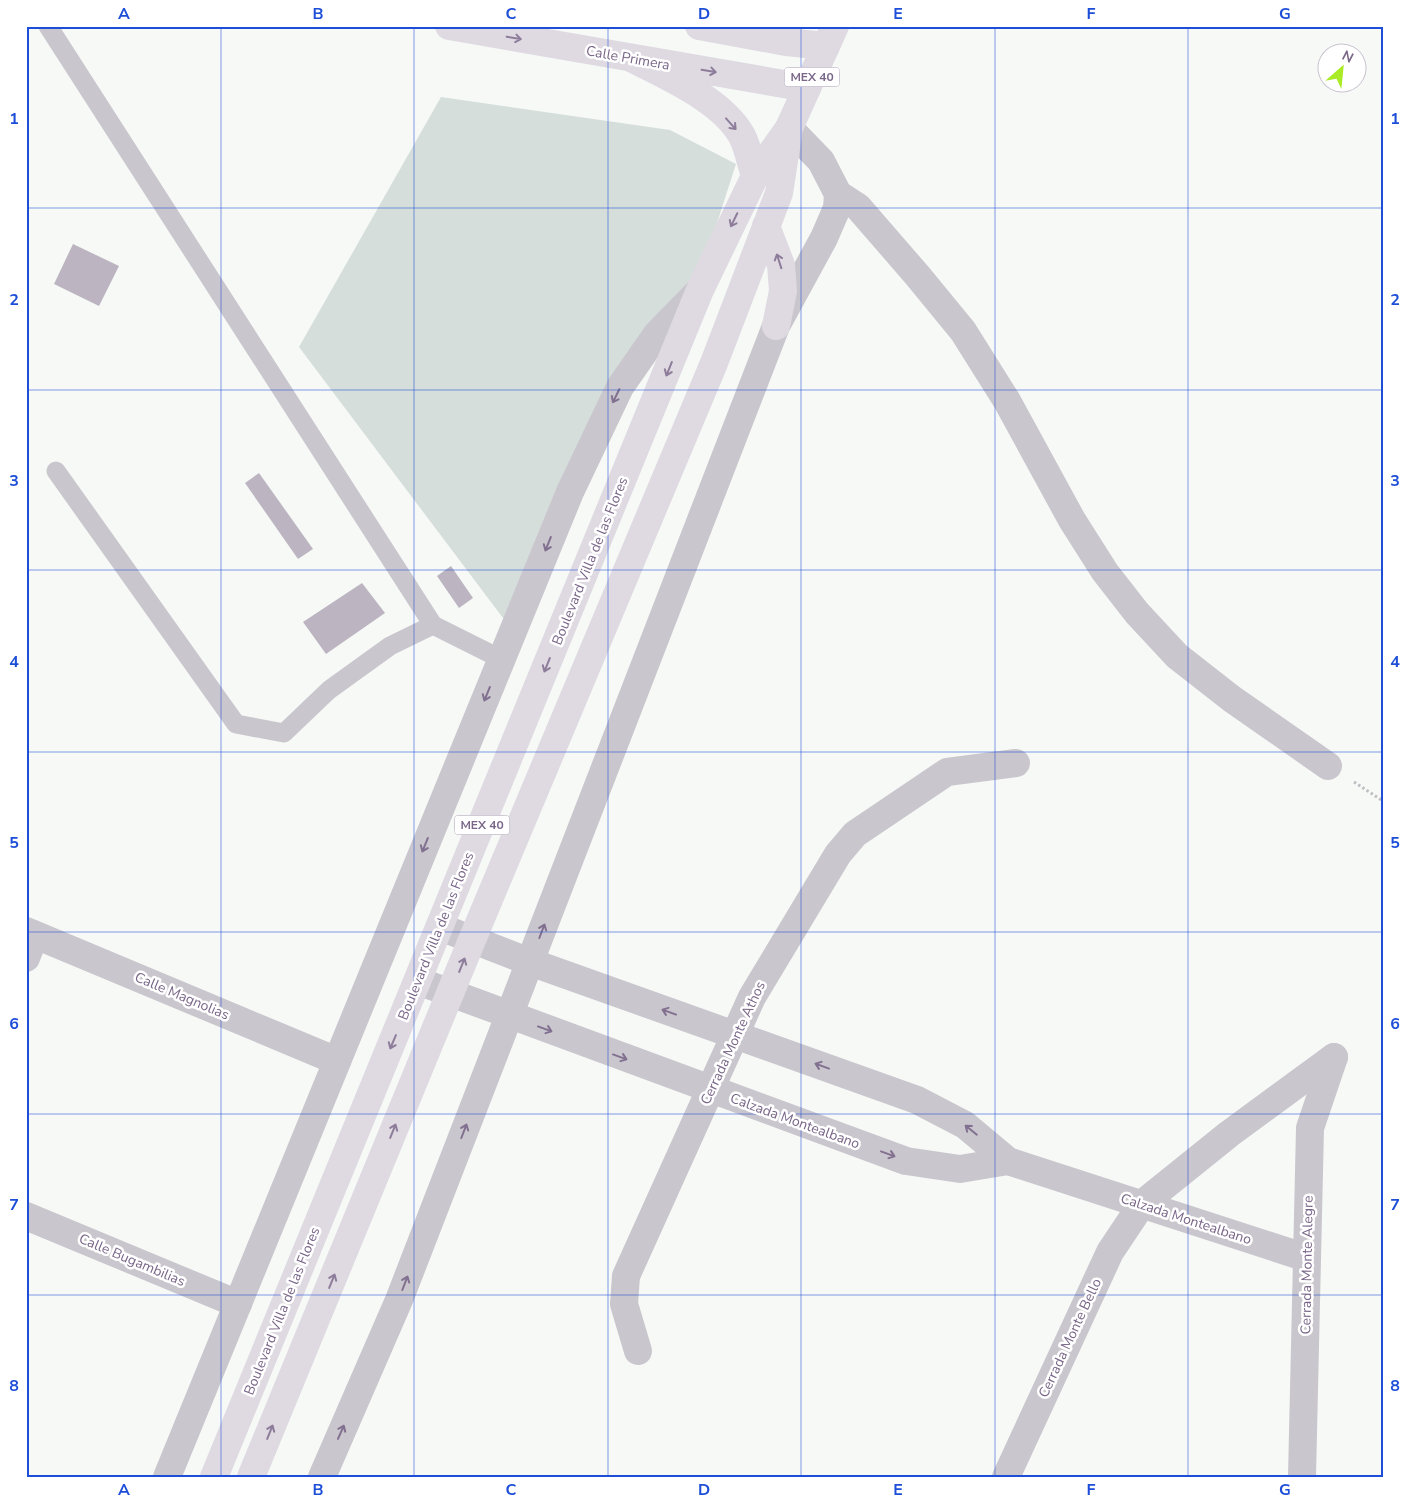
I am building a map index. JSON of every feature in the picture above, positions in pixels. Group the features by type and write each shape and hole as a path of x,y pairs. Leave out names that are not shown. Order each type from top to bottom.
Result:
{"main road":[{"name":"Calle Primera","path":"449,26 807,88"},
{"path":"699,26 760,37 830,36"},
{"path":"760,37 786,26"},
{"name":"MEX 40","path":"755,176 789,128 830,36"},
{"path":"633,59 690,89 714,106 733,124 742,136 755,176"},
{"name":"MEX 40","path":"251,1477 450,992 710,372 779,194 789,128"},
{"name":"Boulevard Villa de las Flores","path":"214,1477 700,290 755,176"},
{"path":"766,226 782,265 783,291 776,326"}],"street":[{"path":"789,128 821,161 838,194 858,207 963,331 1006,401 1072,520 1105,572 1137,614 1177,656 1232,699 1328,766"},
{"path":"322,1477 399,1300 776,326 824,238 837,208 838,194"},
{"path":"167,1477 570,492 620,387 657,334 700,290"},
{"name":"Cerrada Monte Athos","path":"638,1351 624,1304 626,1276 752,997 838,854 855,834 948,772 1016,763"},
{"name":"Calzada Montealbano","path":"440,927 530,962 917,1100 965,1125 1008,1161 1307,1258"},
{"name":"Calle Magnolias","path":"29,941 337,1062"},
{"name":"Calzada Montealbano","path":"418,981 906,1161 960,1169 1008,1161"},
{"name":"Cerrada Monte Bello","path":"1006,1477 1110,1252 1142,1204 1229,1134 1334,1057"},
{"name":"Cerrada Monte Alegre","path":"1302,1477 1310,1128 1334,1057"},
{"name":"Calle Bugambilias","path":"26,1216 238,1304"}],"lane":[{"path":"48,26 432,625 501,659"},
{"path":"56,471 236,724 284,733 329,690 390,646 432,625"}],"shaded area":[{"path":"441,97 670,130 736,164 696,288 635,353 512,630 299,347"}],"building":[{"path":"73,244 119,266 99,306 54,284"},
{"path":"259,473 313,549 298,559 245,483"},
{"path":"451,566 473,598 459,608 437,576"},
{"path":"362,583 385,613 326,654 303,622"}]}
